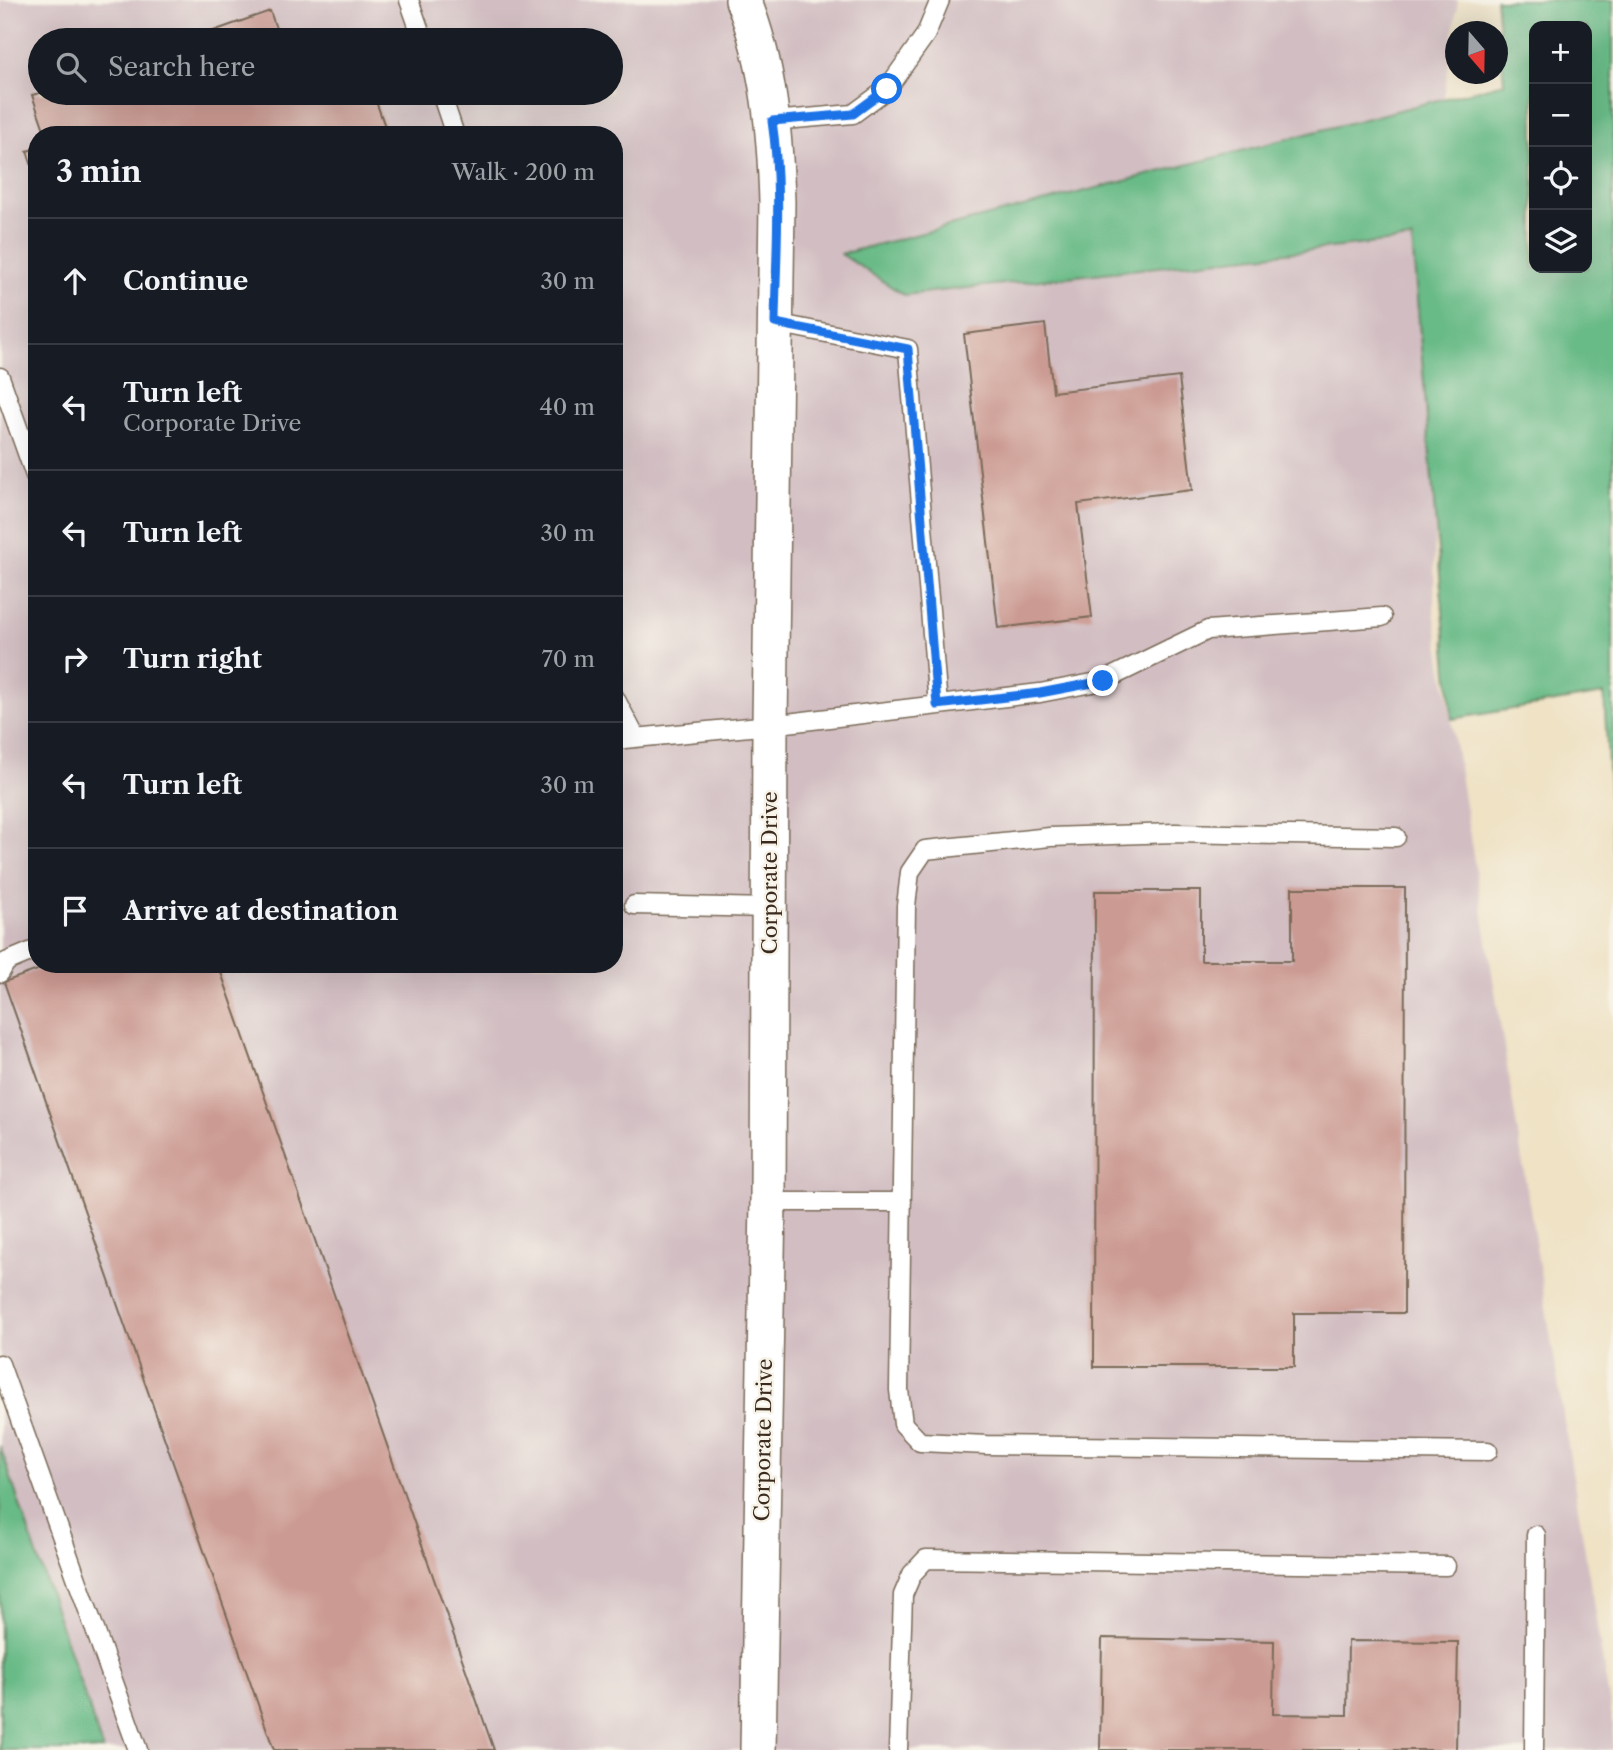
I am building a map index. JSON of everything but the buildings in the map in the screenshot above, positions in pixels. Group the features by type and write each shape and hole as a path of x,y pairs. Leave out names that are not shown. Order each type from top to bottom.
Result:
{"street":[{"name":"Corporate Drive","path":"743,0 766,78 775,140 777,202 770,725 768,1202 758,1750"}],"lane":[{"path":"410,0 419,28"},
{"path":"772,121 853,114 887,89 926,34 940,0"},
{"path":"445,105 452,126"},
{"path":"775,323 908,349 937,705"},
{"path":"0,377 28,456"},
{"path":"623,739 1040,693 1103,681 1208,630 1382,617"},
{"path":"623,713 636,738"},
{"path":"1396,837 1175,833 1050,837 925,850 910,872 906,906 900,1390 903,1424 920,1442 1017,1446 1488,1451"},
{"path":"634,905 769,908"},
{"path":"0,973 6,962 28,953"},
{"path":"768,1202 902,1202"},
{"path":"0,1364 138,1750"},
{"path":"1534,1750 1536,1535"},
{"path":"898,1750 903,1595 912,1574 926,1559 1446,1566"}],"shaded area":[{"path":"0,0 1458,0 1455,21 1445,21 1446,84 1438,139 1434,612 1613,1725 1613,1750 0,1750"}],"green space":[{"path":"1496,0 1613,0 1613,849 1604,694 1452,719 1412,239 904,295 841,254 1508,84 1508,21 1498,21"},
{"path":"0,1446 103,1750 0,1750"}],"route":[{"path":"887,89 853,114 772,121 777,202 775,323 908,349 937,705 1040,693 1103,681"}]}
